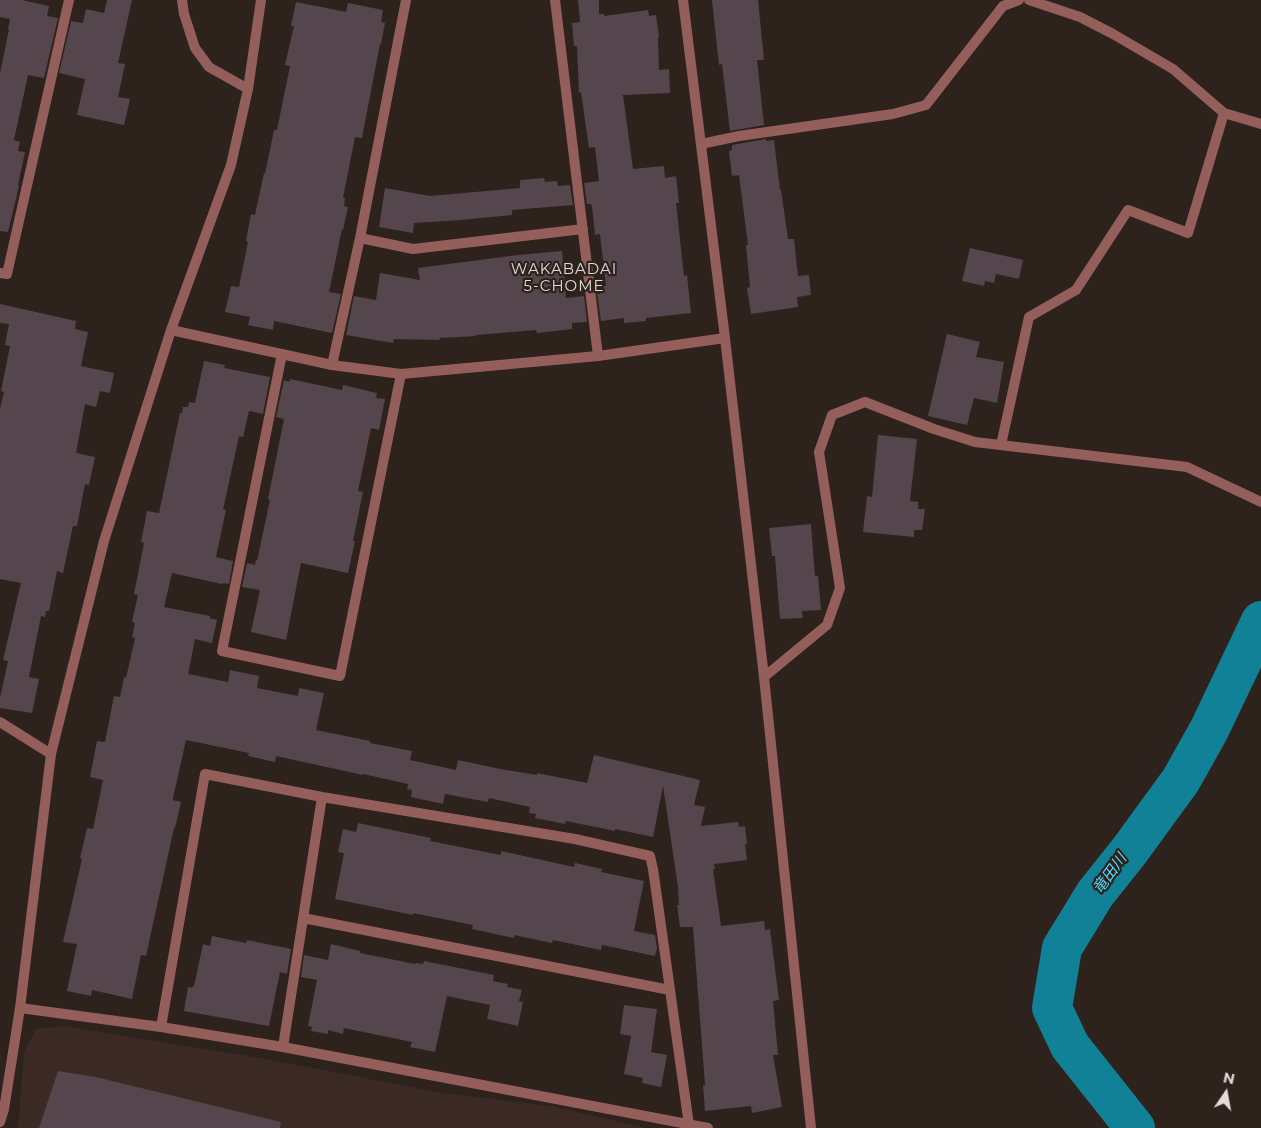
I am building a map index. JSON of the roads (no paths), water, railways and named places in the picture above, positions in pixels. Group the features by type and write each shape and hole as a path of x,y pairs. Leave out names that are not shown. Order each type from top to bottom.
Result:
{"street":[{"path":"0,273 7,274 69,0"},
{"path":"182,0 184,14 195,48 209,67 248,89"},
{"path":"0,1122 4,1109 20,1008 51,754 104,540 171,330 230,165 248,89 261,0"},
{"path":"332,365 360,238 406,0"},
{"path":"555,0 598,356"},
{"path":"683,0 725,338 764,677 811,1128"},
{"path":"701,144 739,136 893,114 926,105 1002,6 1019,0"},
{"path":"1028,0 1080,16 1173,69 1224,113 1261,124"},
{"path":"1001,446 1029,317 1076,290 1128,210 1188,233 1224,113"},
{"path":"360,238 413,249 582,229"},
{"path":"171,330 332,365 402,374 598,356 725,338"},
{"path":"282,354 222,650 340,676 402,374"},
{"path":"764,677 827,625 840,588 819,452 832,415 865,402 975,442 1187,467 1259,501"},
{"path":"0,722 51,754"},
{"path":"161,1027 205,774 575,839 650,856 689,1125"},
{"path":"283,1047 322,796"},
{"path":"303,918 670,990"},
{"path":"20,1008 161,1027 283,1047 708,1128"}],"waterway":[{"name":"竜田川","path":"1135,1128 1070,1046 1052,1008 1062,948 1095,894 1181,780 1209,730 1261,621"}],"district":[{"name":"WAKABADAI 5-CHOME","path":"564,278"}]}
